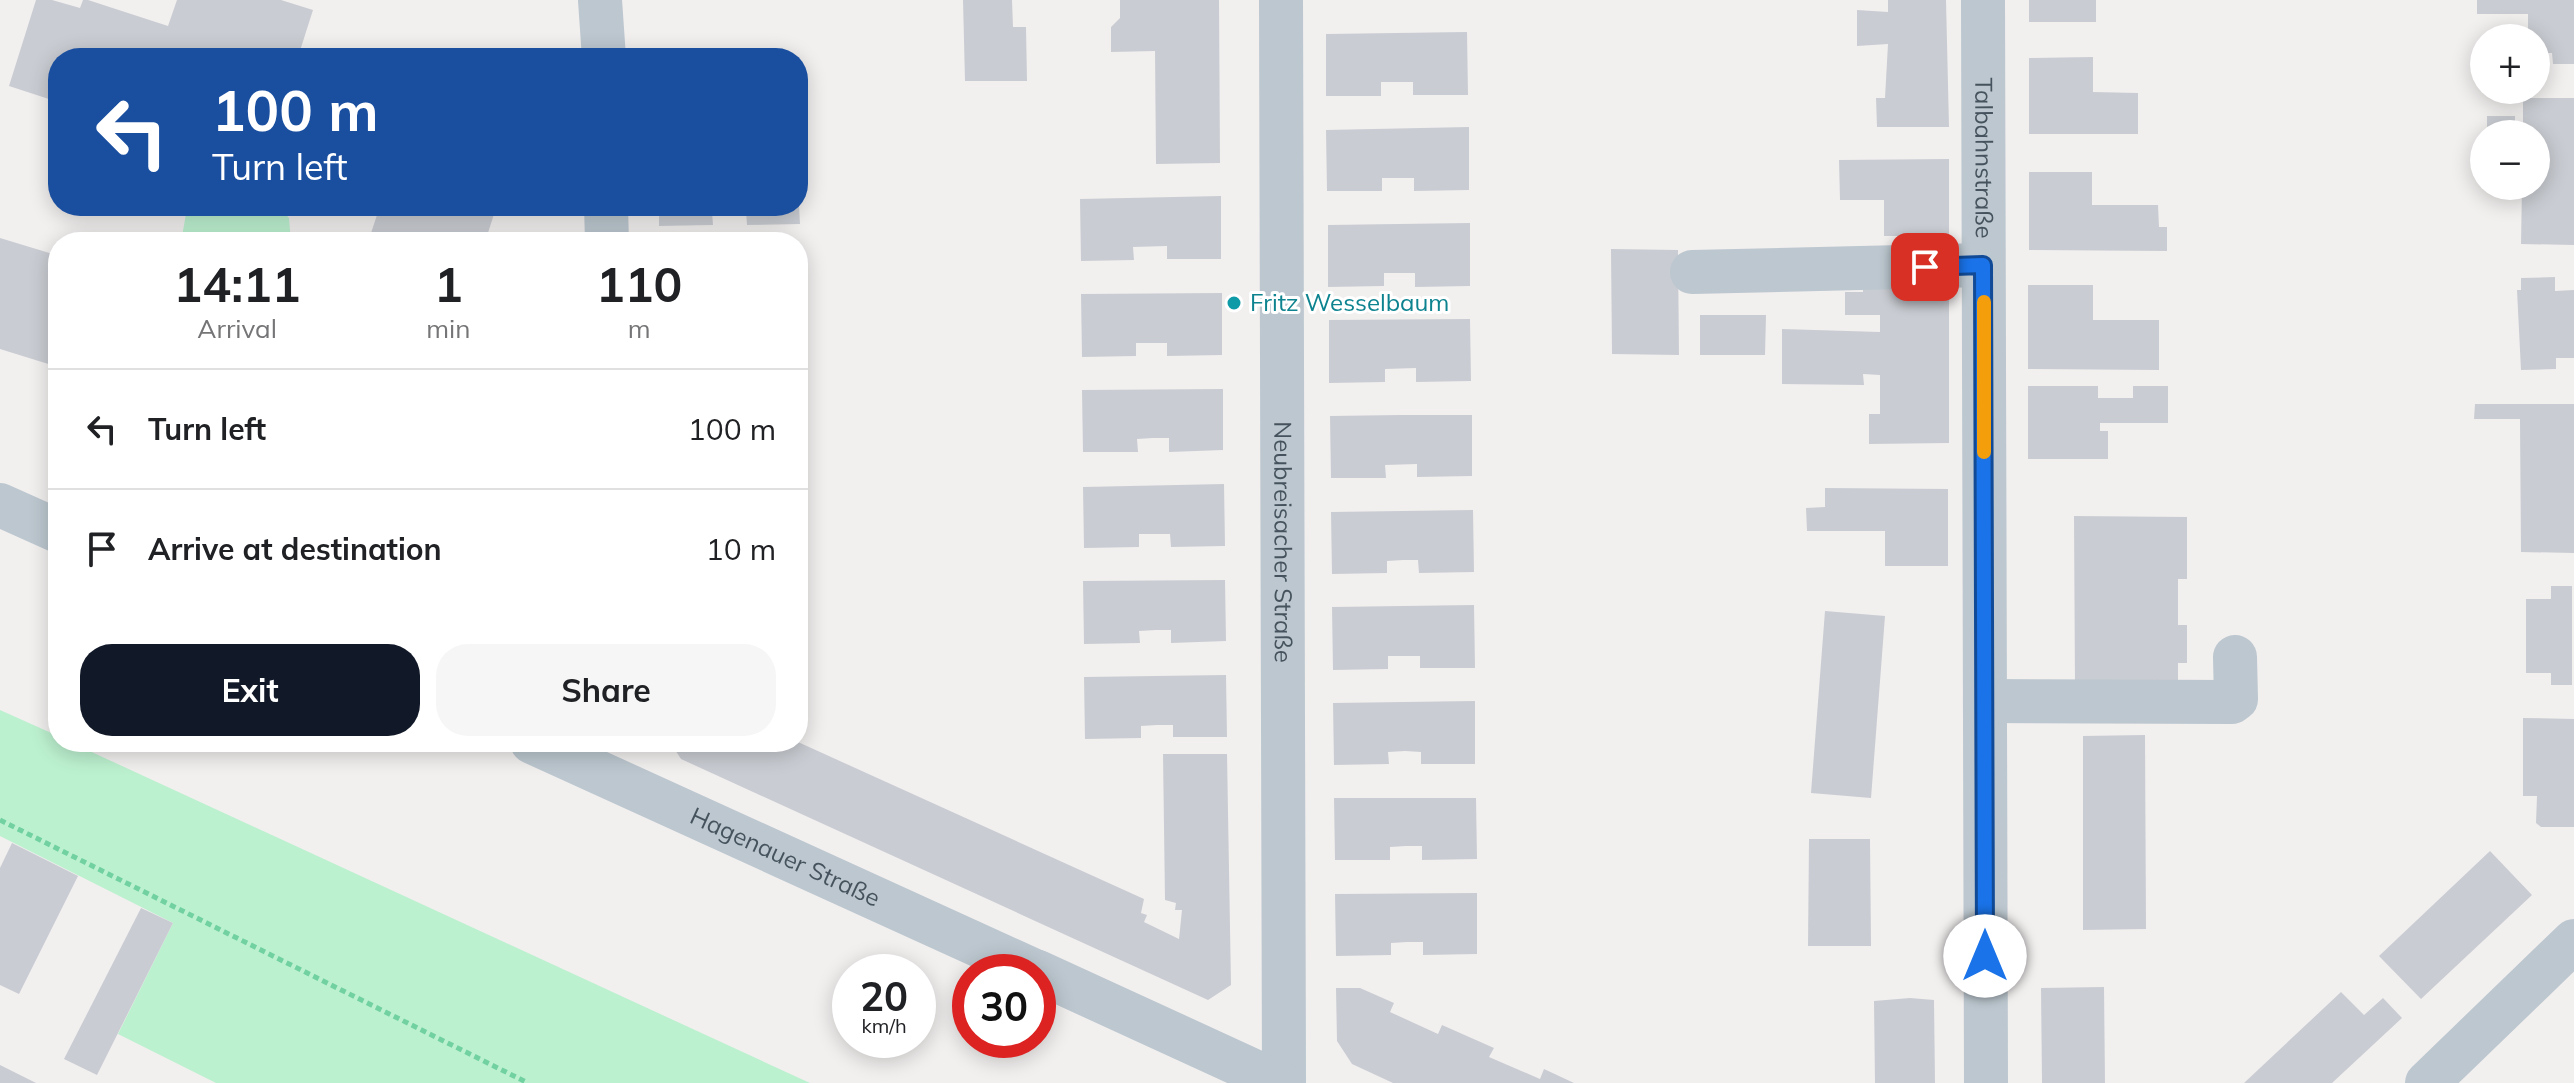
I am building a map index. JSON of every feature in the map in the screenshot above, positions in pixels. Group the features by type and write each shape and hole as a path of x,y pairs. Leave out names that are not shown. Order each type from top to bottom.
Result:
{"street":[{"path":"600,0 603,48"},
{"name":"Neubreisacher Straße","path":"1281,0 1282,1083"},
{"name":"Talbahnstraße","path":"1983,0 1986,1083"},
{"path":"1692,272 1983,265"},
{"path":"0,505 48,527"},
{"path":"1985,701 2232,702 2236,699 2235,657"},
{"name":"Hagenauer Straße","path":"600,756 1002,954"},
{"path":"2427,1083 2574,941"},
{"name":"Hagenauer Straße","path":"1056,980 1282,1083"}],"path":[{"path":"0,820 528,1083"}],"green space":[{"path":"186,216 287,216 290,232 183,232"},
{"path":"0,710 48,732 48,752 92,752 810,1083 216,1083 118,1034 173,923 0,836"}],"building":[{"path":"36,0 52,0 80,8 83,0 88,0 168,26 177,0 281,0 313,10 301,48 48,48 48,99 9,86"},
{"path":"963,0 1012,0 1013,27 1026,27 1027,81 965,81"},
{"path":"1120,0 1219,0 1220,163 1156,164 1155,51 1111,52 1111,27 1120,18"},
{"path":"1888,0 1946,0 1949,127 1877,127 1876,98 1885,98 1888,44 1857,46 1857,10 1888,12"},
{"path":"2029,0 2096,0 2096,22 2029,22"},
{"path":"2477,0 2574,0 2574,64 2553,64 2550,24 2528,24 2528,14 2477,14"},
{"path":"1467,32 1468,95 1413,95 1413,82 1381,82 1381,96 1326,96 1326,34"},
{"path":"2093,57 2093,92 2138,93 2138,134 2029,134 2029,58"},
{"path":"2550,98 2574,98 2574,245 2521,244 2522,200 2550,200 2550,120 2523,120 2523,104 2550,104"},
{"path":"2487,116 2515,116 2515,120 2487,120"},
{"path":"1469,127 1469,190 1414,191 1414,178 1382,178 1382,191 1327,191 1326,130"},
{"path":"1949,159 1949,236 1884,236 1884,200 1840,200 1839,160"},
{"path":"2029,172 2092,172 2092,205 2158,205 2159,227 2167,227 2167,251 2029,250"},
{"path":"1221,196 1221,259 1167,259 1167,246 1133,247 1134,260 1081,261 1080,199"},
{"path":"377,216 493,216 488,232 371,232"},
{"path":"659,216 712,216 713,225 659,226"},
{"path":"746,216 800,216 800,224 747,225"},
{"path":"1470,223 1470,286 1415,287 1415,273 1384,273 1384,286 1328,287 1328,225"},
{"path":"0,238 48,253 48,364 0,349"},
{"path":"1611,249 1678,250 1679,355 1612,354"},
{"path":"1863,274 1949,275 1949,443 1869,444 1869,414 1880,414 1880,375 1863,374 1864,385 1782,384 1782,329 1880,332 1880,315 1845,315 1845,292 1863,292"},
{"path":"2555,277 2555,291 2574,290 2574,358 2556,358 2556,369 2521,370 2517,290 2521,290 2521,278"},
{"path":"2028,285 2093,285 2093,320 2159,320 2159,370 2028,369"},
{"path":"1222,293 1222,355 1167,356 1167,343 1136,343 1136,356 1082,357 1081,294"},
{"path":"1700,315 1766,315 1765,355 1700,355"},
{"path":"1470,319 1471,381 1416,382 1416,368 1385,369 1385,382 1329,383 1329,320"},
{"path":"2028,386 2098,386 2098,398 2133,398 2133,386 2168,386 2168,423 2100,423 2100,431 2108,431 2108,459 2028,459"},
{"path":"1223,389 1223,450 1169,452 1169,438 1153,438 1137,439 1138,452 1083,452 1082,390"},
{"path":"2475,404 2574,404 2574,553 2521,552 2520,419 2474,419"},
{"path":"1472,415 1472,476 1417,477 1417,464 1385,465 1386,478 1331,478 1330,416"},
{"path":"1224,484 1225,546 1171,547 1170,534 1139,534 1139,547 1084,548 1083,487"},
{"path":"1825,488 1948,489 1948,566 1885,566 1885,531 1807,531 1806,508 1825,507"},
{"path":"1473,510 1474,572 1419,573 1418,560 1403,560 1387,561 1387,573 1332,574 1331,512"},
{"path":"2074,516 2187,517 2187,579 2178,579 2178,625 2187,625 2187,663 2178,663 2178,687 2075,687"},
{"path":"1225,580 1226,641 1171,643 1171,630 1156,630 1139,631 1140,643 1084,644 1083,581"},
{"path":"2551,586 2572,586 2572,685 2551,685 2551,673 2526,673 2526,599 2551,599"},
{"path":"1474,605 1475,668 1420,668 1420,656 1388,656 1388,669 1333,670 1332,607"},
{"path":"1825,611 1885,616 1871,798 1811,793"},
{"path":"1226,675 1227,737 1173,737 1173,725 1157,725 1141,726 1141,738 1085,739 1084,677"},
{"path":"1475,701 1475,764 1421,764 1421,752 1405,751 1388,752 1389,764 1334,765 1333,703"},
{"path":"2523,718 2574,719 2574,827 2541,827 2536,823 2537,796 2523,796"},
{"path":"2145,735 2146,929 2083,930 2083,736"},
{"path":"808,747 1144,899 1141,913 1147,915 1144,922 1179,939 1182,910 1175,910 1176,903 1165,900 1163,754 1227,754 1231,985 1208,1000 681,759 676,752 808,752"},
{"path":"1334,798 1476,798 1477,859 1422,860 1422,846 1406,846 1390,847 1390,860 1335,860"},
{"path":"1809,839 1870,839 1871,946 1808,946"},
{"path":"12,843 78,876 19,994 0,985 0,868"},
{"path":"2490,851 2532,895 2421,999 2379,956"},
{"path":"1477,893 1477,954 1423,955 1423,942 1407,942 1391,943 1391,955 1336,956 1335,894"},
{"path":"141,908 173,923 97,1075 64,1059"},
{"path":"2104,987 2105,1083 2042,1083 2041,988"},
{"path":"1336,988 1360,988 1394,1003 1390,1012 1438,1034 1442,1025 1494,1048 1489,1057 1540,1079 1544,1069 1574,1083 1393,1083 1352,1064 1337,1041"},
{"path":"2341,992 2364,1015 2383,998 2402,1018 2332,1083 2244,1083"},
{"path":"1934,1000 1935,1083 1875,1083 1874,1001"},
{"path":"0,1065 36,1083 0,1083"}],"slow traffic":[{"path":"1984,302 1984,452"}],"place":[{"name":"Fritz Wesselbaum","path":"1234,303"}],"route":[{"path":"1925,267 1983,265 1985,956"}]}
